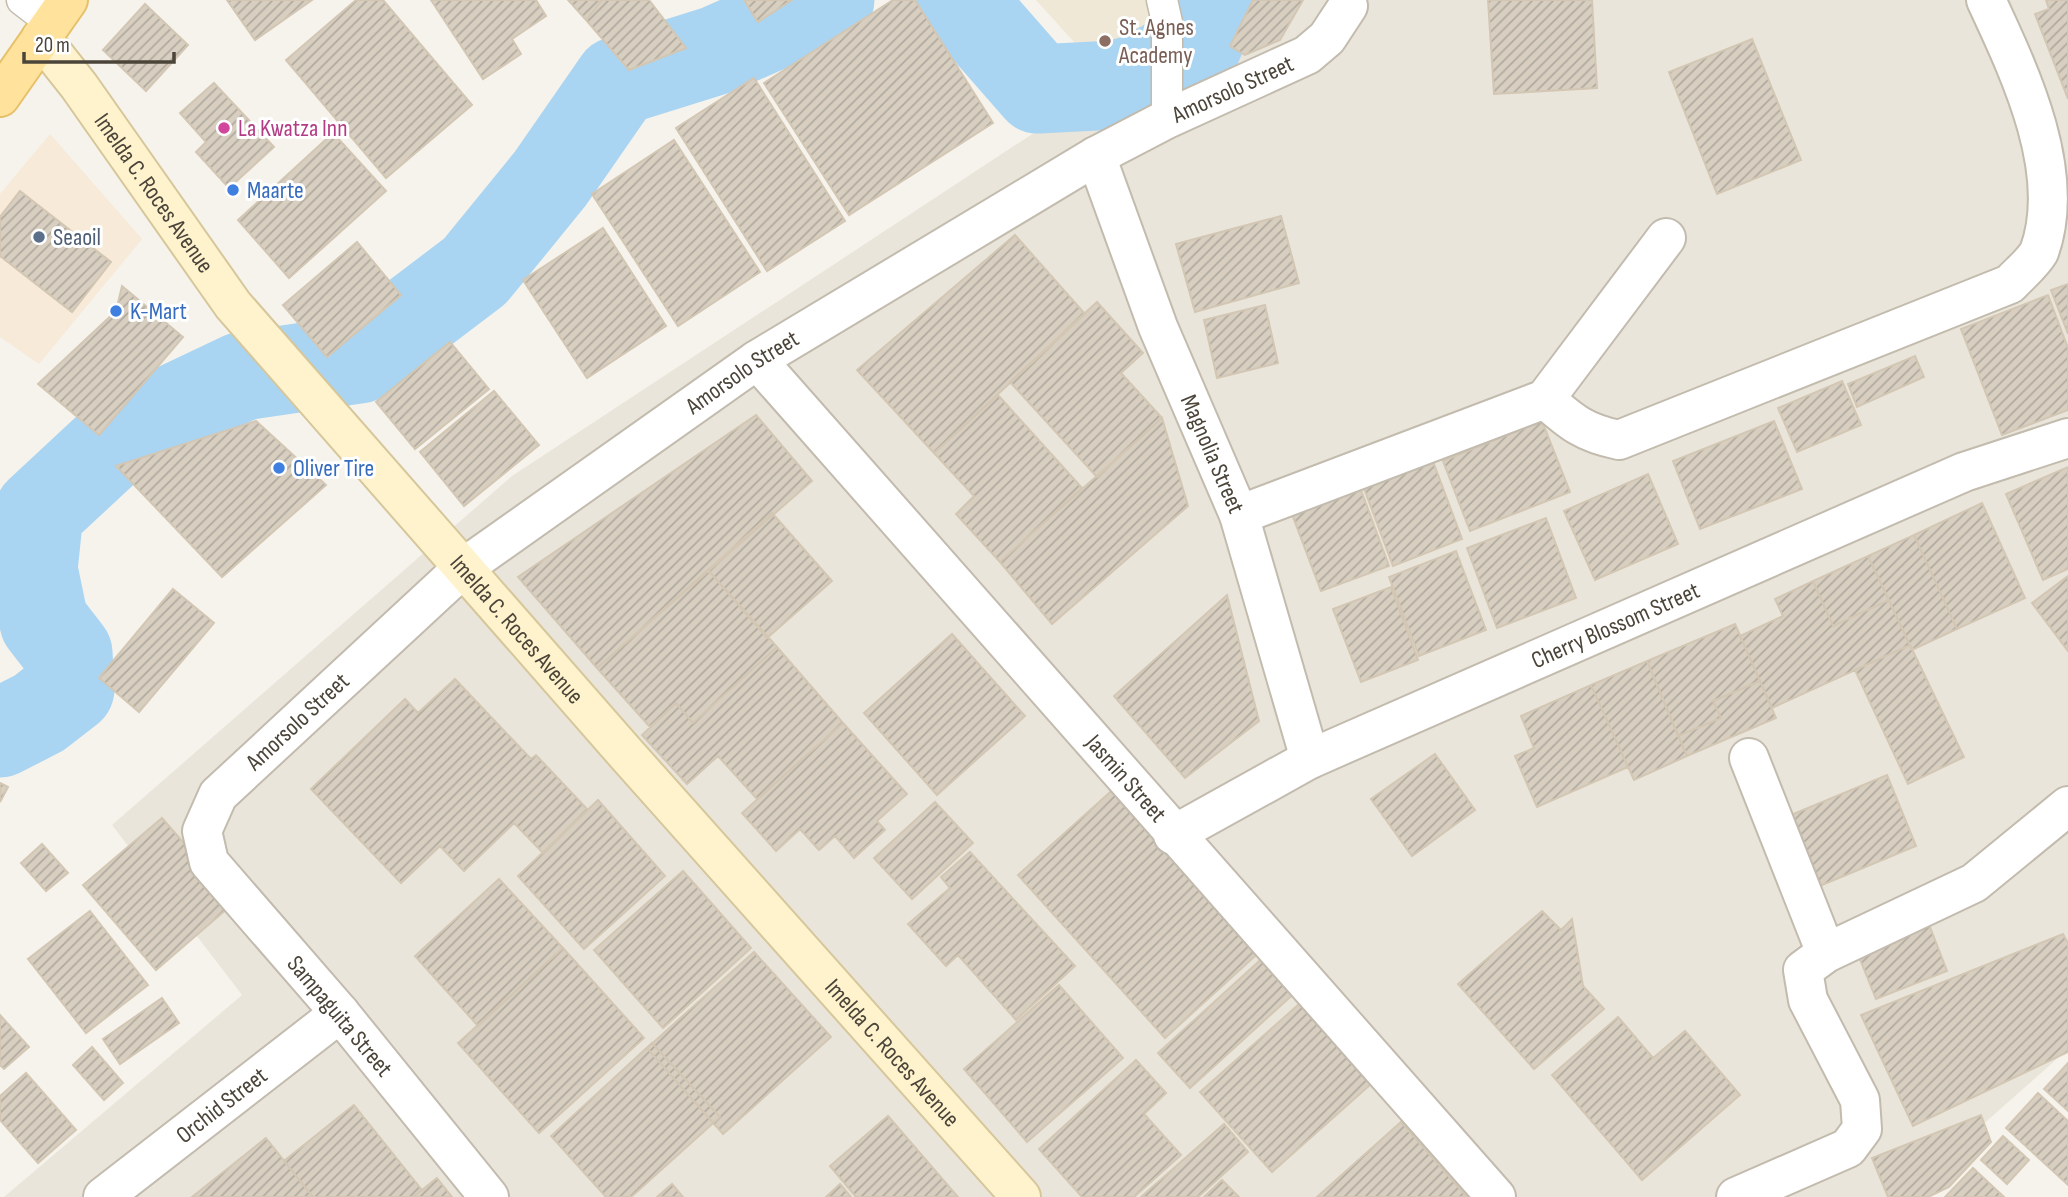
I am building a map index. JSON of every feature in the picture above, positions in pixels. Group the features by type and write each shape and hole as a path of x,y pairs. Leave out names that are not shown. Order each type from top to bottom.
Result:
{"main road":[{"path":"0,97 54,20"},
{"name":"Imelda C. Roces Avenue","path":"54,20 79,86 233,305 1021,1197"}],"street":[{"path":"1545,399 1575,426 1595,435 1619,440 2010,284 2039,253 2052,221 2057,181 2050,137 1986,0"},
{"name":"Amorsolo Street","path":"202,831 218,795 463,568 757,360 1096,156 1166,101 1307,55 1327,38 1353,3"},
{"name":"Magnolia Street","path":"1096,156 1158,327 1239,515 1310,759"},
{"path":"1239,515 1545,399 1665,238"},
{"name":"Jasmin Street","path":"757,360 1173,835 1496,1197"},
{"name":"Cherry Blossom Street","path":"1173,835 1310,759 1964,472 2068,438"},
{"path":"1749,758 1826,953"},
{"path":"1736,1197 1848,1148 1863,1129 1860,1101 1808,1000 1803,970 1826,953 1974,883 2068,806"},
{"name":"Sampaguita Street","path":"202,831 209,862 340,1013 489,1197"},
{"name":"Orchid Street","path":"103,1197 340,1013"}],"lane":[{"path":"22,0 54,20"},
{"path":"1165,11 1166,101"}],"shaded area":[{"name":"St. Agnes Academy","path":"1036,0 1190,0 1181,18 1094,64"},
{"path":"1236,0 2068,0 2068,1049 1901,1197 4,1197 242,995 112,825 512,476"},
{"path":"50,134 142,239 39,364 0,337 0,194"}],"building":[{"path":"227,0 312,0 255,40"},
{"path":"356,0 383,0 472,105 386,178 286,60"},
{"path":"431,0 536,0 546,16 512,39 521,54 483,79"},
{"path":"568,0 602,0 586,20"},
{"path":"602,0 649,0 686,48 629,70 586,20"},
{"path":"744,0 792,0 758,22"},
{"path":"893,0 915,0 993,123 849,215 764,83"},
{"path":"1253,0 1303,0 1280,40 1245,55 1230,46"},
{"path":"1488,0 1592,0 1597,88 1494,94"},
{"path":"2046,0 2068,0 2068,99 2035,14 2049,9"},
{"path":"145,4 188,45 146,91 103,50"},
{"path":"1752,39 1801,160 1717,194 1669,72"},
{"path":"754,78 845,221 767,271 676,128"},
{"name":"La Kwatza Inn","path":"214,83 274,147 229,188 196,152 206,142 180,113"},
{"path":"333,133 386,191 289,278 238,220"},
{"path":"674,140 760,272 678,326 592,194"},
{"name":"Seaoil","path":"20,191 111,262 72,312 0,256 0,217"},
{"path":"1281,216 1299,283 1195,312 1176,244"},
{"path":"603,228 666,326 587,378 523,280"},
{"path":"1015,235 1085,314 934,453 857,370"},
{"path":"357,242 401,295 327,357 283,305"},
{"path":"2068,284 2068,334 2051,290"},
{"path":"122,286 183,337 99,435 38,384 116,311"},
{"path":"2048,295 2068,348 2068,410 2002,435 1961,329"},
{"path":"1097,302 1143,353 1121,373 1162,418 1097,477 1010,382"},
{"path":"1265,305 1278,363 1217,378 1204,320"},
{"path":"450,342 489,389 415,449 376,402"},
{"path":"1915,356 1924,377 1857,407 1848,384"},
{"path":"1842,381 1861,425 1797,452 1778,408"},
{"path":"494,391 539,445 464,506 420,452"},
{"path":"998,395 1082,488 1000,562 956,514 974,496 934,453"},
{"path":"756,415 812,481 597,668 518,577"},
{"path":"1162,418 1188,506 1052,624 1000,562"},
{"path":"256,421 326,485 222,577 116,466"},
{"path":"1542,421 1570,492 1470,531 1443,461"},
{"path":"1774,421 1802,489 1700,529 1673,461"},
{"path":"1431,456 1462,539 1393,566 1362,483"},
{"path":"2068,467 2068,569 2043,580 2006,494"},
{"path":"1648,474 1678,544 1595,580 1564,511"},
{"path":"1358,482 1389,566 1321,591 1290,509"},
{"path":"1982,503 2025,598 1957,629 1914,535"},
{"path":"772,513 832,581 767,638 708,570"},
{"path":"1546,518 1576,598 1497,628 1467,548"},
{"path":"1914,535 1957,629 1912,650 1868,556"},
{"path":"1456,551 1486,630 1419,656 1389,577"},
{"path":"1868,556 1889,600 1833,626 1813,581"},
{"path":"708,570 777,647 693,723 676,703 650,727 597,668"},
{"path":"2068,576 2068,651 2032,603"},
{"path":"1813,581 1833,626 1889,600 1910,645 1772,708 1740,636 1783,616 1775,599"},
{"path":"1391,587 1418,660 1361,682 1333,609"},
{"path":"173,589 214,623 139,712 99,678"},
{"path":"1227,595 1259,721 1185,778 1114,696"},
{"path":"1735,624 1760,681 1713,701 1721,718 1678,736 1647,661"},
{"path":"952,634 1025,716 937,795 864,713"},
{"path":"1910,645 1964,757 1908,784 1855,670"},
{"path":"777,647 843,723 757,799 718,756 687,784 642,735 676,703 693,723"},
{"path":"1647,661 1687,756 1634,780 1591,685"},
{"path":"455,679 531,759 536,755 588,810 543,853 514,823 464,871 440,846 401,883 311,789 405,699 418,713"},
{"path":"1760,681 1776,718 1687,756 1678,736 1721,718 1713,701"},
{"path":"1591,685 1628,767 1537,807 1515,756 1534,748 1521,716"},
{"path":"843,723 907,794 877,821 885,830 854,858 835,836 819,850 800,829 776,851 742,813"},
{"path":"1435,754 1475,810 1412,856 1371,799"},
{"path":"1887,775 1916,846 1815,888 1786,817"},
{"path":"0,783 8,787 0,802"},
{"path":"1118,785 1265,947 1165,1038 1018,875"},
{"path":"598,800 665,876 584,949 518,876"},
{"path":"935,802 973,843 912,899 874,858"},
{"path":"162,818 235,902 156,970 83,885"},
{"path":"42,844 68,873 46,891 21,863"},
{"path":"970,852 1075,966 1016,1020 958,955 946,966 908,924 950,888 941,877"},
{"path":"683,871 751,948 663,1028 594,950"},
{"path":"499,879 563,948 478,1026 415,956"},
{"path":"1923,909 1947,971 1876,999 1851,937"},
{"path":"90,911 148,985 86,1033 28,959"},
{"path":"1542,911 1561,930 1572,919 1583,986 1604,1009 1534,1069 1458,984"},
{"path":"2063,934 2068,943 2068,1052 1913,1126 1861,1015"},
{"path":"563,948 644,1038 539,1133 458,1043"},
{"path":"754,952 831,1037 723,1134 647,1048"},
{"path":"1267,954 1299,989 1190,1088 1158,1053"},
{"path":"1059,985 1123,1058 1027,1142 964,1069"},
{"path":"1307,997 1379,1077 1272,1172 1200,1092"},
{"path":"162,998 179,1023 120,1064 103,1039"},
{"path":"0,1015 29,1047 4,1069 0,1065"},
{"path":"1618,1017 1653,1058 1685,1031 1740,1095 1642,1180 1552,1075"},
{"path":"652,1043 720,1117 631,1197 606,1197 551,1136"},
{"path":"92,1047 123,1083 104,1100 73,1065"},
{"path":"1136,1060 1166,1093 1144,1114 1181,1155 1134,1197 1082,1197 1039,1149"},
{"path":"2068,1063 2068,1111 2044,1089"},
{"path":"26,1073 76,1130 38,1163 0,1120 0,1096"},
{"path":"2038,1093 2068,1121 2068,1185 2006,1128"},
{"path":"354,1105 422,1190 413,1197 313,1197 284,1161"},
{"path":"1981,1115 1991,1142 1949,1187 1928,1197 1888,1197 1872,1158"},
{"path":"888,1116 958,1197 856,1197 830,1166"},
{"path":"1401,1122 1467,1197 1317,1197"},
{"path":"1224,1124 1248,1152 1198,1197 1141,1197"},
{"path":"2003,1136 2029,1160 2007,1184 1981,1160"},
{"path":"266,1138 313,1197 192,1197"},
{"path":"1973,1168 2004,1197 1945,1197"},
{"path":"437,1178 452,1197 413,1197 422,1190"},
{"path":"1222,1180 1239,1197 1204,1197"},
{"path":"672,1184 683,1197 657,1197"},
{"path":"840,1184 851,1197 826,1197"}],"waterway":[{"path":"0,733 39,713 70,689 68,653 44,622 33,569 39,512 125,432 243,376 359,359 475,271 550,179 618,81 717,50 830,0"},
{"path":"960,0 1038,89 1115,85 1141,78 1197,46 1216,0"}],"place":[{"name":"St. Agnes Academy","path":"1105,41"},
{"name":"La Kwatza Inn","path":"224,128"},
{"name":"Maarte","path":"233,190"},
{"name":"Seaoil","path":"39,237"},
{"name":"K-Mart","path":"116,311"},
{"name":"Oliver Tire","path":"279,468"}]}
